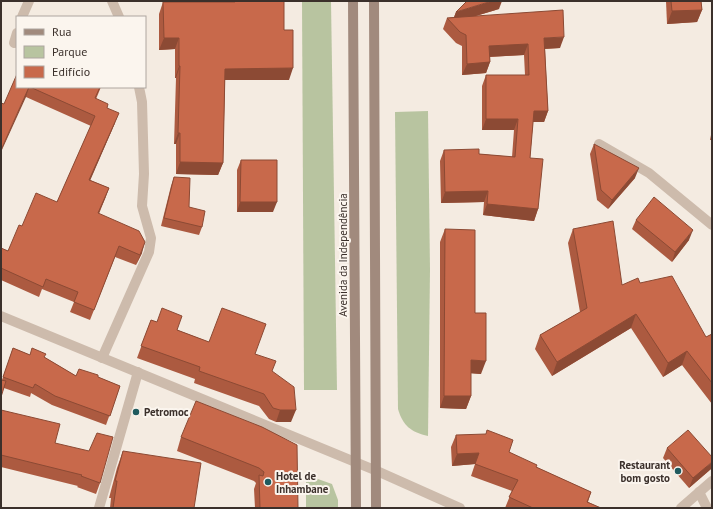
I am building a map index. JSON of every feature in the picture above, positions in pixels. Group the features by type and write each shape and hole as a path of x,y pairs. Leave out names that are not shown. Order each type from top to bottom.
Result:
{"main road":[{"name":"Avenida da Independência","path":"353,1 357,463 356,508"},
{"path":"374,1 376,508"}],"street":[{"path":"22,16 29,1"},
{"path":"112,1 119,16"},
{"path":"14,43 16,36"},
{"path":"102,358 150,252 151,238 142,206 144,174 142,102 139,88"},
{"path":"599,144 649,172 712,225"},
{"path":"1,316 357,463 460,508"},
{"path":"99,508 138,372"},
{"path":"681,508 712,481"},
{"path":"699,492 708,508"}],"green space":[{"path":"302,1 331,1 337,390 304,390"},
{"path":"428,111 430,270 428,436 408,427 402,420 398,409 395,112"},
{"path":"315,478 332,484 338,500 338,508 306,508 306,482"}],"building":[{"path":"284,1 284,30 293,30 293,68 225,69 223,163 180,162 180,133 178,133 180,66 179,38 164,38 163,2"},
{"path":"467,1 492,1 456,12"},
{"path":"671,1 701,1 702,10 672,11"},
{"path":"563,10 564,37 544,38 548,111 534,111 530,158 543,159 538,209 487,204 488,191 445,192 444,150 479,149 479,154 515,157 518,119 486,119 486,75 529,75 528,44 489,46 490,62 467,64 466,35 460,32 447,18"},
{"path":"16,76 16,88 29,88 1,150 1,103 4,104"},
{"path":"32,88 100,88 95,98 108,104 107,108 119,113 89,180 109,188 98,213 139,231 145,242 140,255 119,246 94,310 74,302 78,292 46,279 43,287 1,268 1,248 8,251 19,225 22,226 36,193 57,202 95,116"},
{"path":"594,144 639,168 612,200 601,190"},
{"path":"241,160 277,160 277,202 240,202"},
{"path":"174,177 190,178 189,207 205,211 202,227 164,218"},
{"path":"654,197 693,230 675,252 636,220"},
{"path":"613,221 622,285 638,278 640,283 672,276 706,337 712,334 712,383 687,351 668,363 636,314 557,362 540,335 587,308 573,229"},
{"path":"445,229 475,230 475,313 486,313 486,361 471,360 471,396 444,396"},
{"path":"162,308 182,316 177,330 209,342 222,308 266,324 255,354 276,361 272,371 294,387 296,410 280,410 273,408 264,394 199,371 200,367 141,346 151,320 157,322"},
{"path":"13,348 30,355 32,348 46,354 44,357 76,376 79,369 98,375 98,377 120,386 110,416 55,396 35,384 33,388 3,377"},
{"path":"1,380 6,381 1,397"},
{"path":"196,401 262,427 297,445 298,508 260,508 259,475 263,476 264,472 259,468 181,437"},
{"path":"1,410 60,424 55,443 89,451 97,433 113,437 100,483 81,476 82,475 1,455"},
{"path":"487,430 513,440 509,452 537,465 536,467 591,492 587,502 601,508 533,508 509,497 518,480 475,464 479,453 457,454 456,435 486,434"},
{"path":"688,430 712,457 712,462 693,478 667,448"},
{"path":"123,451 201,463 194,508 113,508 117,481 115,481"}],"place":[{"name":"Petromoc","path":"136,412"},
{"name":"Restaurant bom gosto","path":"678,471"},
{"name":"Hotel de Inhambane","path":"268,482"}]}
